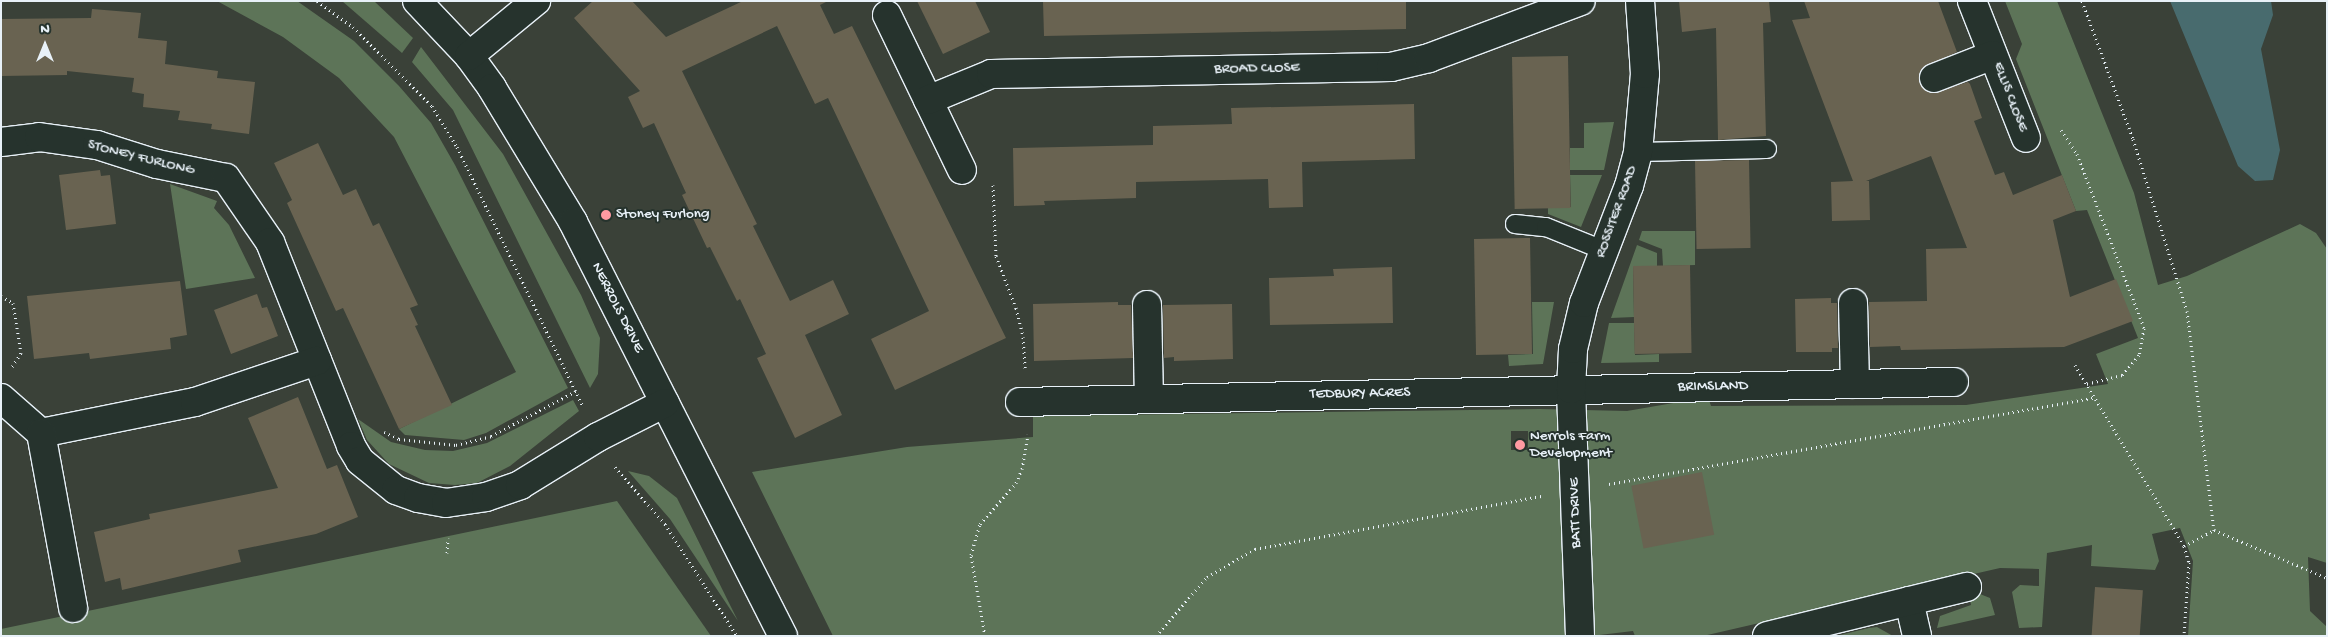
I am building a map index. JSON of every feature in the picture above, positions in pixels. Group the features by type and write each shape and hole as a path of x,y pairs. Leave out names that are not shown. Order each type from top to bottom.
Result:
{"street":[{"name":"NERROLS DRIVE","path":"417,1 469,56 492,88 573,222 783,636"},
{"path":"469,56 536,1"},
{"name":"BROAD CLOSE","path":"928,100 991,74 1391,67 1430,58 1580,1"},
{"name":"ROSSITER ROAD","path":"1571,390 1573,349 1584,303 1629,186 1638,152 1645,74 1640,1"},
{"name":"ELLIS CLOSE","path":"1972,1 2026,138"},
{"path":"887,15 962,170"},
{"name":"ELLIS CLOSE","path":"1934,78 1993,55"},
{"name":"STONEY FURLONG","path":"1,142 39,137 97,145 157,164 226,178 270,242 351,446 360,462 378,478 418,498 446,503 486,498 520,485 598,437 664,403"},
{"path":"1853,303 1855,384"},
{"path":"1146,305 1148,398"},
{"path":"42,433 196,402 317,361"},
{"name":"BRIMSLAND","path":"1571,390 1954,382"},
{"name":"TEDBURY ACRES","path":"1020,402 1571,390"},
{"name":"BATT DRIVE","path":"1571,390 1580,636"},
{"path":"1,398 42,433 73,608"},
{"path":"1767,636 1967,587"},
{"path":"1909,601 1917,636"}],"lane":[{"path":"1638,152 1767,149"},
{"path":"1515,224 1546,227 1603,250"}],"path":[{"path":"317,1 360,34 432,106 457,147 598,437 620,477 664,524 737,636"},
{"path":"2082,1 2133,139 2187,311 2214,530"},
{"path":"2015,110 2033,103 2068,139 2142,320 2142,343 2131,366 2122,375 2086,384"},
{"path":"1,296 14,303 21,354 11,369"},
{"path":"2075,365 2093,398 2184,546 2189,562 2184,636"},
{"path":"378,429 399,439 456,445 491,436 576,391"},
{"path":"1156,636 1207,577 1255,549 2093,398"},
{"path":"2184,546 2214,530"},
{"path":"2214,530 2327,578"}],"green space":[{"path":"217,1 297,1 354,41 399,86 431,123 455,165 568,388 486,433 464,440 405,435 399,429 516,372 394,137 339,78 283,37"},
{"path":"342,1 374,1 413,38 402,53"},
{"path":"2005,1 2057,1 2134,193 2158,285 2187,276 2300,224 2316,233 2327,249 2327,563 2308,557 2310,611 2327,627 2327,636 2188,636 2193,561 2180,528 2152,534 2159,561 2155,570 2091,566 2092,545 2047,553 2042,627 2019,628 2012,592 2020,585 2039,586 2039,569 2000,568 1703,636 1635,636 1633,631 1591,636 833,636 752,472 907,447 1033,437 1033,416 1539,409 1627,411 1708,397 1711,406 1966,405 2108,384 2096,354 2138,338 2087,210 2076,211 2016,59 2022,44","holes":["1511,431 1528,431 1528,450 1511,450"]},
{"path":"421,47 503,154 581,295 600,338 598,374 590,388 453,110 412,62"},
{"path":"1614,122 1604,170 1570,170 1570,148 1584,148 1584,123"},
{"path":"1570,175 1602,175 1581,227 1548,214 1548,208 1571,207"},
{"path":"170,184 217,201 214,208 229,225 255,278 186,289"},
{"path":"1642,231 1695,231 1695,265 1663,266 1662,249 1639,240"},
{"path":"1637,245 1657,253 1657,266 1633,267 1634,317 1611,318"},
{"path":"1532,302 1554,302 1543,364 1509,366 1508,355 1533,354"},
{"path":"1609,323 1634,323 1635,355 1659,354 1659,362 1601,363"},
{"path":"573,400 579,411 510,466 477,483 455,485 429,483 389,464 367,440 358,419 391,442 425,450 453,451 487,443"},
{"path":"628,471 649,476 677,498 738,621 670,519"},
{"path":"617,501 711,636 1,636 1,629"},
{"path":"1975,592 1990,598 1995,615 1937,628 1940,616 1971,605 1969,593"},
{"path":"1877,627 1893,636 1836,636 1869,628"}],"water":[{"path":"2170,1 2271,1 2273,15 2261,49 2280,150 2273,180 2255,181 2238,166"}],"building":[{"path":"593,1 632,1 666,37 743,1 828,1 820,5 834,34 852,26 1006,338 895,390 871,339 929,311 828,98 815,104 777,26 682,71 757,224 753,226 790,301 833,280 849,314 805,335 842,415 795,438 757,358 766,354 740,299 737,301 710,247 707,248 682,195 686,193 654,123 643,128 628,97 640,91 574,18"},
{"path":"917,1 975,1 990,32 943,54"},
{"path":"1043,1 1406,1 1406,29 1044,36"},
{"path":"1679,1 1769,1 1771,22 1763,23 1766,136 1718,140 1716,28 1682,32"},
{"path":"1804,1 1938,1 1957,52 1922,68 1920,84 1932,93 1968,82 1970,84 1982,118 1974,121 1995,175 2004,172 2013,195 2062,175 2076,211 2053,220 2070,297 2116,279 2133,321 2064,347 1901,350 1900,346 1870,347 1869,302 1927,301 1926,249 1967,248 1931,156 1866,181 1869,181 1870,220 1832,221 1831,182 1853,181 1792,20 1810,18"},
{"path":"92,9 141,13 138,38 167,41 165,64 218,71 217,78 255,82 249,134 211,129 212,124 178,120 180,111 143,107 144,94 132,92 134,78 67,71 67,75 1,76 1,19 91,18"},
{"path":"1568,56 1571,208 1515,209 1512,57"},
{"path":"1414,104 1415,159 1302,162 1303,207 1269,208 1268,179 1136,182 1136,198 1044,201 1045,205 1014,206 1013,148 1153,145 1153,126 1232,124 1231,108"},
{"path":"318,143 343,195 356,189 373,226 379,223 418,305 410,308 418,325 415,326 452,405 399,429 343,308 336,311 287,203 292,200 274,163"},
{"path":"1749,160 1751,248 1697,249 1695,161"},
{"path":"100,170 101,176 110,175 116,224 66,230 59,175"},
{"path":"1530,238 1532,354 1476,355 1474,239"},
{"path":"1690,265 1692,353 1635,354 1633,266"},
{"path":"1392,267 1393,323 1270,325 1269,278 1334,276 1333,269"},
{"path":"180,281 187,335 170,338 171,349 90,359 89,353 34,359 27,296"},
{"path":"257,294 262,308 267,307 278,336 231,354 214,310"},
{"path":"1831,298 1831,303 1837,303 1838,348 1832,348 1832,352 1796,352 1795,299"},
{"path":"1118,302 1118,305 1131,305 1133,358 1034,361 1033,304"},
{"path":"1232,304 1233,359 1174,361 1174,357 1164,358 1163,305"},
{"path":"298,397 327,469 337,465 358,517 316,534 238,550 241,562 122,590 120,578 105,582 94,532 150,519 149,514 278,488 248,418"},
{"path":"1702,472 1714,535 1644,549 1631,486"},
{"path":"2095,587 2143,590 2140,636 2092,636"}],"place":[{"name":"Stoney Furlong","path":"606,215"},
{"name":"Nerrols Farm Development","path":"1520,445"}]}
